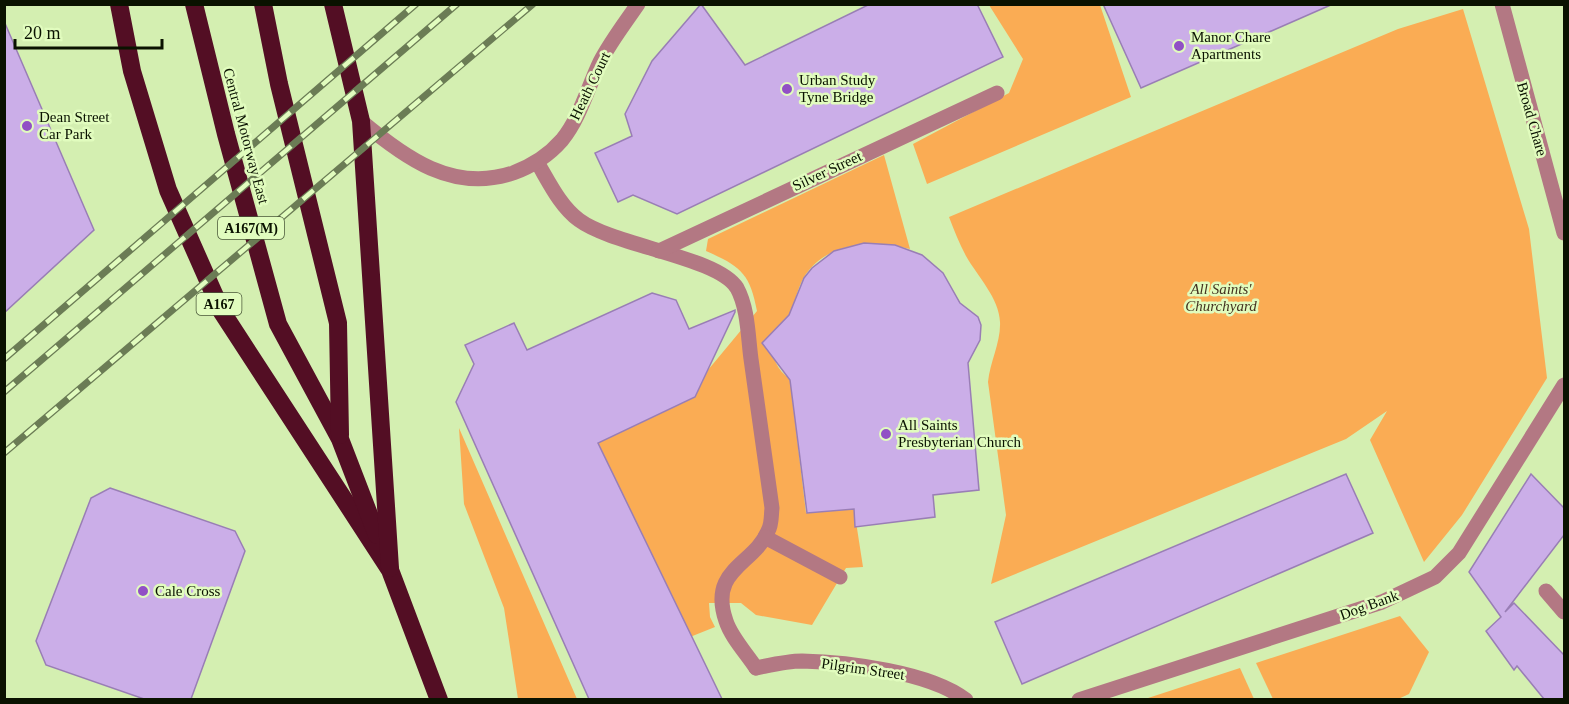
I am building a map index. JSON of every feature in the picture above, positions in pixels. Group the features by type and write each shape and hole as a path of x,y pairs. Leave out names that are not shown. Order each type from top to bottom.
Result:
{"highway":[{"name":"A167","path":"119,4 132,71 168,190 222,312 390,570 439,699"},
{"name":"Central Motorway East","path":"194,4 225,134 278,324 340,439 390,570"},
{"name":"Central Motorway East","path":"263,4 279,84 338,323 340,439"},
{"name":"A167","path":"333,4 361,121 390,570"}],"street":[{"name":"Heath Court","path":"537,162 563,139 601,61 638,4"},
{"name":"Broad Chare","path":"1502,4 1564,233"},
{"name":"Silver Street","path":"659,251 997,93"},
{"path":"361,121 404,154 425,167 446,175 483,180 503,176 537,162 566,208 579,220 632,244 659,251 720,273 738,290 746,321 772,508 771,522 765,537 840,577"},
{"name":"Dog Bank","path":"1079,699 1382,602 1424,583 1450,564 1564,385"},
{"name":"Pilgrim Street","path":"765,537 730,574 722,595 726,623 756,668 800,661 897,673 933,681 966,699"},
{"path":"1546,591 1564,612"}],"green space":[{"path":"989,5 1100,5 1131,97 927,184 913,144 1009,93 1023,59"},
{"name":"All Saints' Churchyard","path":"1463,9 1529,229 1547,378 1462,515 1424,562 1370,440 1387,411 1346,439 991,584 1006,515 988,382 999,337 999,313 992,296 966,256 949,217 1398,29"},
{"path":"884,155 910,249 866,244 838,250 825,256 804,277 789,316 773,333 772,340 774,359 790,379 806,513 854,509 863,567 846,568 812,625 756,615 741,603 709,603 710,617 715,627 690,637 598,443 695,397 708,370 757,311 747,279 742,272 727,261 706,251 708,239"},
{"path":"459,428 577,699 518,699 504,608 464,504"},
{"path":"1400,616 1429,652 1409,694 1396,700 1273,699 1256,663"},
{"path":"1240,668 1254,699 1145,699"}],"building":[{"name":"Urban Study Tyne Bridge","path":"701,4 745,65 870,4 977,4 1003,57 677,214 633,195 618,202 595,153 632,136 625,114 652,61"},
{"name":"Manor Chare Apartments","path":"1103,4 1333,4 1141,88"},
{"name":"Dean Street Car Park","path":"4,21 94,230 4,313"},
{"name":"All Saints Presbyterian Church","path":"864,243 895,245 922,255 943,273 960,303 978,317 981,325 980,340 968,363 979,490 933,495 935,517 855,527 854,509 807,513 790,380 762,343 789,315 804,278 812,268 834,251"},
{"path":"652,293 676,300 689,329 735,310 695,397 598,443 722,699 589,699 456,402 474,364 465,345 514,323 527,350"},
{"path":"1346,474 1373,533 1022,684 995,622"},
{"path":"1531,474 1564,508 1564,535 1505,612 1514,603 1564,655 1564,699 1544,699 1517,666 1514,670 1486,631 1501,617 1469,572"},
{"name":"Cale Cross","path":"110,488 235,531 245,551 191,699 144,699 46,665 36,641 91,498"}],"railway":[{"path":"4,359 416,4"},
{"path":"4,392 457,4"},
{"path":"4,453 533,4"}],"place":[{"name":"Manor Chare Apartments","path":"1179,46"},
{"name":"Urban Study Tyne Bridge","path":"787,89"},
{"name":"Dean Street Car Park","path":"27,126"},
{"name":"All Saints Presbyterian Church","path":"886,434"},
{"name":"Cale Cross","path":"143,591"}]}
